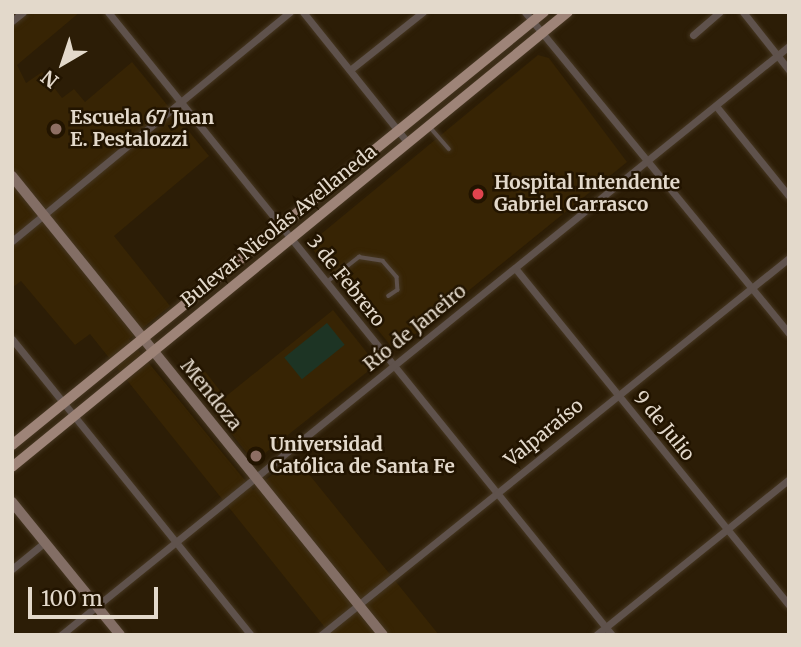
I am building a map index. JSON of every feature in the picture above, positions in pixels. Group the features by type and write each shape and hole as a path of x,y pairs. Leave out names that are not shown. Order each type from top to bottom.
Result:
{"main road":[{"name":"Bulevar Nicolás Avellaneda","path":"12,445 544,12"},
{"name":"Bulevar Nicolás Avellaneda","path":"12,467 568,12"},
{"name":"Mendoza","path":"12,176 383,635"},
{"path":"12,502 120,635"}],"street":[{"path":"12,21 23,12"},
{"name":"3 de Febrero","path":"108,12 612,635"},
{"path":"12,242 290,12"},
{"path":"303,12 407,142"},
{"path":"350,70 423,12"},
{"path":"525,12 649,159 789,333"},
{"path":"693,35 719,12"},
{"path":"743,12 789,70"},
{"name":"Río de Janeiro","path":"61,635 789,46"},
{"path":"716,106 789,196"},
{"name":"Valparaíso","path":"321,635 789,258"},
{"name":"9 de Julio","path":"515,268 789,605"},
{"path":"12,339 251,635"},
{"path":"596,635 789,479"},
{"path":"12,569 45,542"}],"lane":[{"path":"428,125 449,149"},
{"path":"327,282 359,257 383,261 397,277 398,290 389,296"}],"shaded area":[{"path":"12,12 80,12 17,65 26,83 42,72 62,98 74,89 85,102 132,62 209,156 114,236 170,306 129,339 253,490 295,457 439,635 331,635 90,334 75,345 21,281 12,288"},
{"name":"Hospital Intendente Gabriel Carrasco","path":"538,55 549,58 627,162 398,348 391,346 314,251 315,239"},
{"path":"333,310 372,359 372,368 254,462 200,394 205,389 191,372 200,365 225,397"}],"green space":[{"path":"327,323 345,345 302,379 284,358"}],"place":[{"name":"Escuela 67 Juan E. Pestalozzi","path":"56,129"},
{"name":"Hospital Intendente Gabriel Carrasco","path":"478,194"},
{"name":"Universidad Católica de Santa Fe","path":"256,456"}]}
